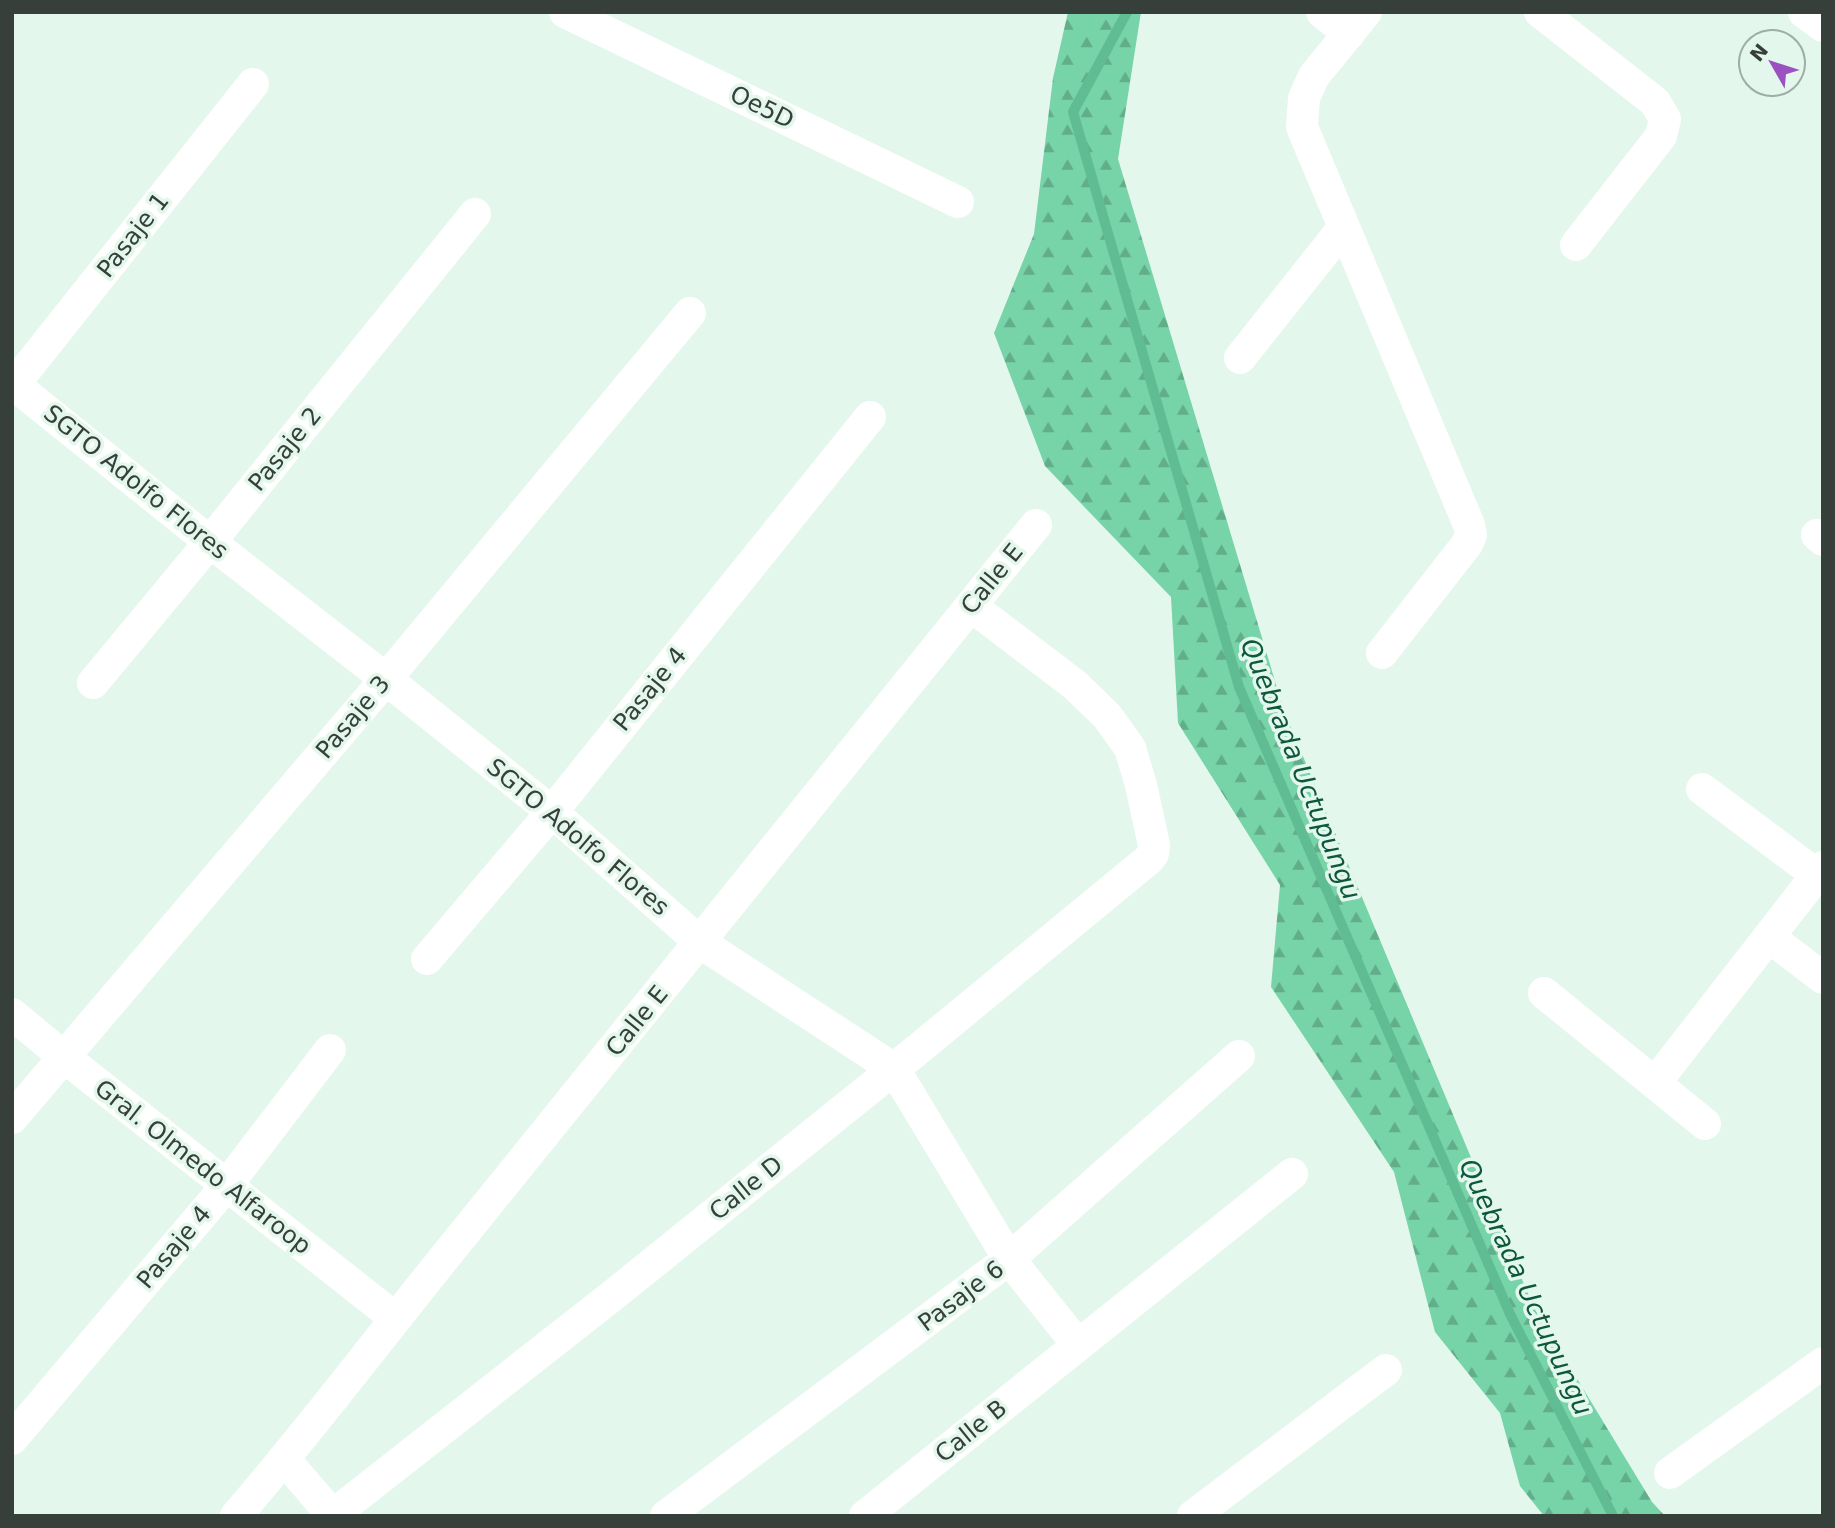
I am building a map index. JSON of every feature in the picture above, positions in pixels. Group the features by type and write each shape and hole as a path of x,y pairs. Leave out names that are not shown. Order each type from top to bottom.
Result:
{"street":[{"name":"Oe5D","path":"565,12 958,202"},
{"path":"1322,12 1357,23 1314,76 1304,98 1302,127 1471,535 1467,544 1382,653"},
{"path":"1540,12 1655,102 1665,119 1661,136 1577,245"},
{"path":"1804,12 1823,26"},
{"name":"Pasaje 1","path":"13,384 253,84"},
{"name":"Pasaje 2","path":"93,683 475,214"},
{"path":"1240,358 1344,227"},
{"name":"Pasaje 3","path":"12,1118 386,679 690,313"},
{"name":"SGTO Adolfo Flores","path":"13,384 552,811 701,943 894,1069 1009,1259 1078,1345"},
{"name":"Pasaje 4","path":"428,959 552,811 870,417"},
{"name":"Calle E","path":"236,1516 285,1460 395,1318 701,943 1036,525"},
{"name":"Calle D","path":"333,1515 612,1296 894,1069 1153,854 1154,845 1141,785 1130,748 1107,716 1075,685 971,606"},
{"path":"1655,1083 1820,871 1702,789"},
{"path":"1769,937 1823,978"},
{"path":"1544,993 1705,1124"},
{"name":"Gral. Olmedo Alfaroop","path":"12,1014 395,1318"},
{"name":"Pasaje 4","path":"12,1439 227,1185 330,1051"},
{"name":"Pasaje 6","path":"666,1516 1009,1259 1239,1056"},
{"name":"Calle B","path":"864,1516 1292,1174"},
{"path":"1670,1473 1823,1363"},
{"path":"1193,1516 1386,1370"},
{"path":"285,1460 333,1515"}],"green space":[{"path":"1068,12 1141,12 1118,159 1284,711 1534,1308 1652,1502 1665,1516 1544,1516 1520,1486 1500,1413 1435,1332 1394,1172 1271,987 1280,885 1178,723 1171,597 1045,466 994,333 1034,234 1053,78"}],"waterway":[{"name":"Quebrada Uctupungu","path":"1127,12 1073,112 1239,687 1510,1314 1613,1516"}]}
